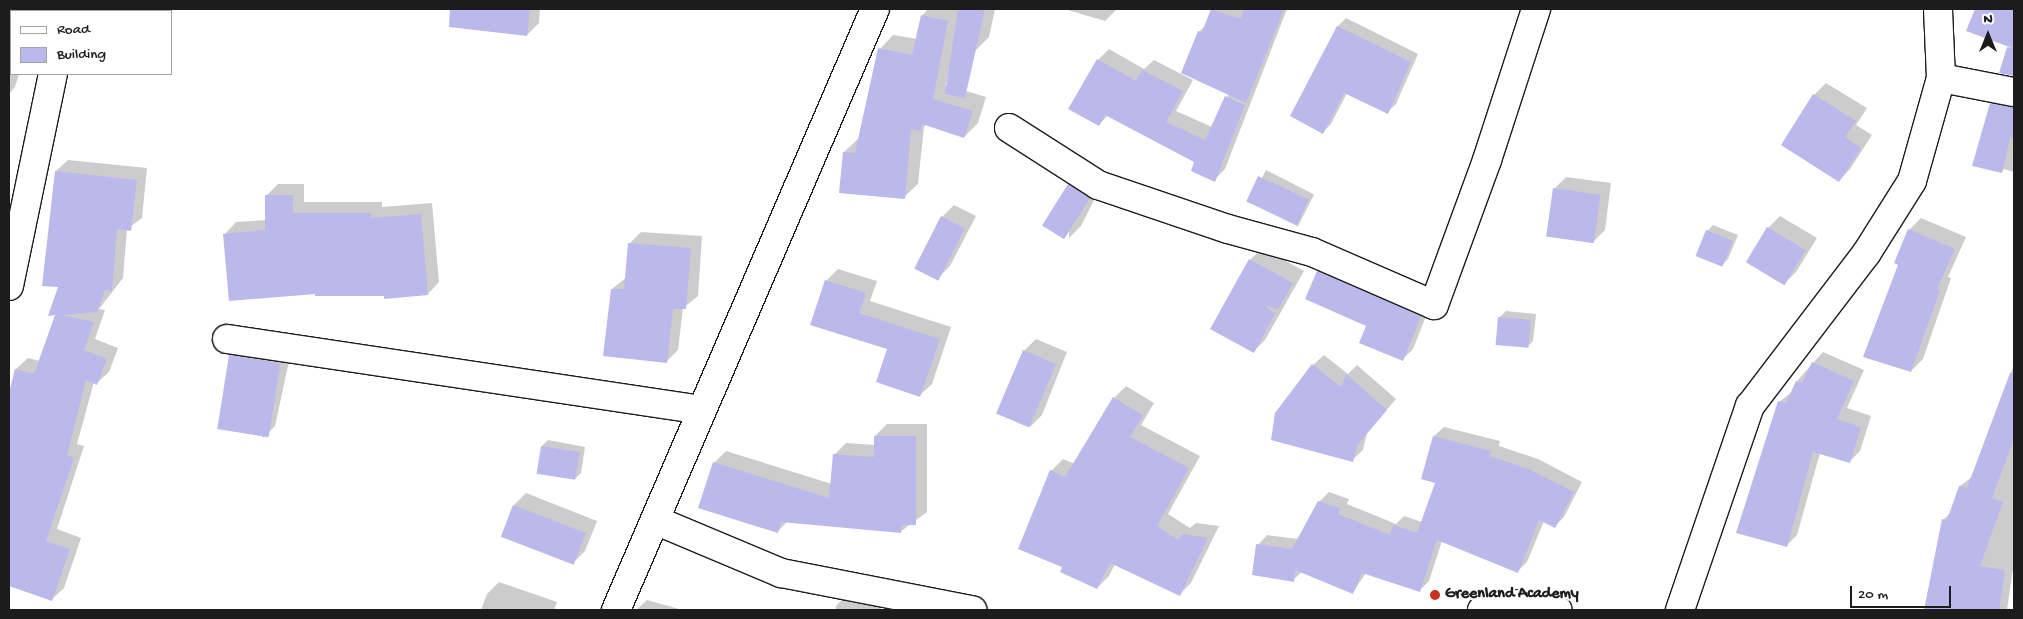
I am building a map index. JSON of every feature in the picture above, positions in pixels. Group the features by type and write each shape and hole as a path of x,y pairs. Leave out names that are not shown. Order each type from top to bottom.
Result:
{"street":[{"path":"616,610 875,9"},
{"path":"1009,128 1098,185 1228,229 1312,252 1434,305 1487,160 1536,9"},
{"path":"1680,610 1750,406 1866,254 1912,181 1941,78 1938,9"},
{"path":"9,286 53,75"},
{"path":"1941,78 2014,92"},
{"path":"227,338 702,410"},
{"path":"655,520 781,573 972,610"},
{"path":"1482,610 1518,604 1558,610"}],"building":[{"path":"450,9 530,9 527,36 449,27"},
{"path":"958,9 985,9 965,98 945,94"},
{"path":"1211,9 1241,19 1244,9 1284,9 1246,103 1181,73 1198,31 1202,32"},
{"path":"1975,9 2014,9 2014,76 1999,73 2007,47 2012,48 1966,31"},
{"path":"921,15 948,21 933,99 973,111 964,138 922,124 921,131 911,129 905,199 839,193 843,152 855,153 878,48 912,55"},
{"path":"1337,26 1411,62 1388,114 1344,93 1323,134 1290,116"},
{"path":"1097,59 1136,81 1142,70 1183,91 1166,122 1205,140 1225,96 1245,105 1215,182 1191,171 1194,162 1105,115 1099,126 1068,109"},
{"path":"1813,94 1856,121 1845,137 1861,148 1839,182 1781,145"},
{"path":"1990,103 2014,107 2014,140 2010,138 2002,173 1972,166"},
{"path":"55,171 137,180 131,231 117,229 112,291 105,290 97,312 62,315 94,322 84,350 107,359 97,385 86,380 67,455 74,458 46,541 70,549 52,601 9,586 9,393 15,369 34,374 55,315 48,316 58,287 42,286"},
{"path":"1258,176 1309,200 1297,225 1246,201"},
{"path":"1068,184 1090,198 1064,239 1042,226"},
{"path":"1553,188 1601,195 1594,243 1546,237"},
{"path":"265,195 293,195 293,213 371,213 371,218 421,214 428,295 384,299 384,296 315,296 315,294 229,301 223,234 265,230"},
{"path":"941,216 965,228 938,281 914,269"},
{"path":"1767,227 1806,250 1784,285 1746,262"},
{"path":"1908,229 1955,249 1937,289 1940,290 1911,372 1863,357 1898,265 1894,263"},
{"path":"1706,230 1733,241 1722,267 1696,256"},
{"path":"628,243 691,248 686,309 673,309 667,363 603,356 611,289 624,289"},
{"path":"1249,259 1293,283 1278,310 1263,304 1275,314 1254,353 1210,329"},
{"path":"1317,271 1421,316 1403,361 1359,343 1366,326 1305,299"},
{"path":"825,280 866,293 859,313 940,339 920,397 876,382 887,349 810,325"},
{"path":"1498,317 1531,320 1528,348 1496,345"},
{"path":"1023,350 1056,364 1029,428 996,414"},
{"path":"229,355 280,363 269,437 217,429"},
{"path":"1812,362 1854,381 1837,419 1861,427 1850,463 1813,452 1787,547 1736,533 1778,401 1786,403 1796,381 1802,383"},
{"path":"1312,364 1341,387 1346,374 1387,410 1358,444 1353,462 1271,440 1275,413"},
{"path":"2010,373 2014,373 2014,439 1992,498 2003,502 1980,566 2005,570 1999,610 1924,610 1942,519 1947,520 1959,486 1967,488"},
{"path":"1113,397 1143,415 1130,437 1189,468 1157,526 1178,540 1182,534 1208,538 1180,596 1110,563 1097,589 1060,572 1062,567 1018,549 1050,470 1065,477"},
{"path":"874,436 916,436 916,525 902,525 901,533 781,522 778,533 698,508 713,462 829,498 833,454 874,457"},
{"path":"1433,436 1491,451 1490,456 1528,469 1574,492 1555,528 1539,520 1518,573 1437,540 1420,592 1362,573 1353,594 1295,570 1294,582 1252,575 1256,544 1292,549 1318,501 1340,508 1338,514 1390,535 1393,525 1417,533 1435,483 1421,479"},
{"path":"541,446 580,452 575,480 537,474"},
{"path":"513,505 586,533 574,565 501,537"}],"place":[{"name":"Greenland Academy","path":"1435,595"}]}
